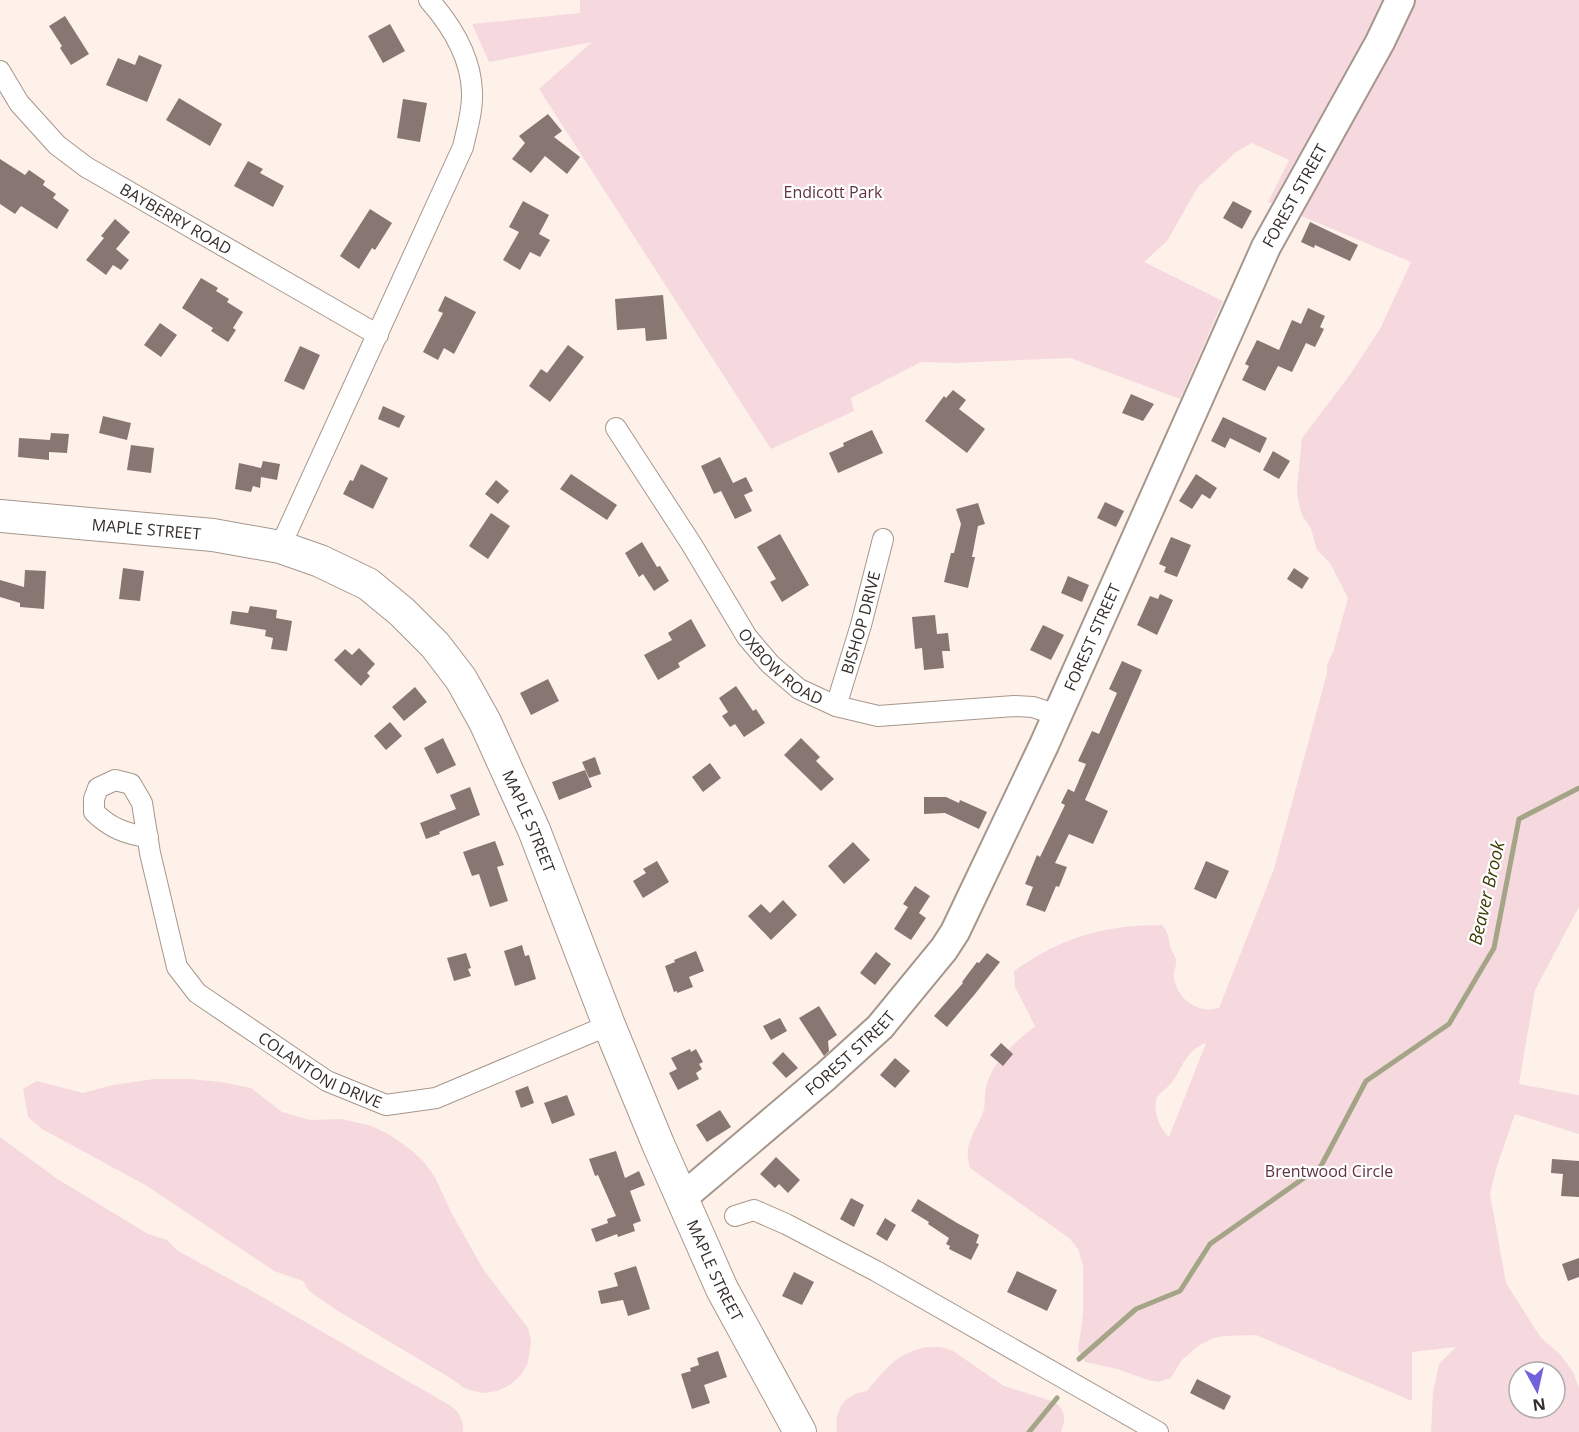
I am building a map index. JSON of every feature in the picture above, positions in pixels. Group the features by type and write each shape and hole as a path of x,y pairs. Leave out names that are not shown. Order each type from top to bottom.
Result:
{"main road":[{"name":"MAPLE STREET","path":"0,516 213,535 280,547 320,561 368,584 402,612 435,645 461,679 485,722 534,830 609,1025 681,1198 722,1289 800,1432"}],"street":[{"path":"280,547 463,147 472,92 469,68 459,43 442,15 429,0"},
{"name":"FOREST STREET","path":"681,1198 826,1076 880,1027 944,949 955,932 1057,715 1266,247 1380,42 1400,0"},
{"name":"BAYBERRY ROAD","path":"0,71 19,103 57,145 86,167 378,335"},
{"name":"OXBOW ROAD","path":"616,428 692,545 747,637 770,664 800,689 836,706 878,716 1014,706 1033,707 1057,715"},
{"name":"BISHOP DRIVE","path":"836,706 861,625 883,539"},
{"name":"COLANTONI DRIVE","path":"148,837 177,967 197,993 327,1080 386,1105 436,1098 609,1025"},
{"path":"735,1216 754,1210 786,1224 886,1277 1158,1432"}],"green space":[{"name":"Endicott Park","path":"580,0 1579,0 1579,907 1535,990 1519,1084 1579,1095 1579,1134 1515,1114 1490,1194 1506,1283 1541,1338 1564,1360 1507,1360 1507,1420 1567,1420 1567,1364 1579,1388 1579,1432 1431,1432 1433,1392 1439,1364 1456,1347 1412,1352 1412,1401 1256,1335 1214,1338 1198,1346 1181,1361 1171,1378 1158,1382 1085,1362 1078,1350 1083,1314 1083,1266 1078,1249 1069,1238 970,1168 968,1160 968,1147 983,1112 989,1077 999,1060 1035,1026 1015,987 1014,971 1032,959 1049,949 1084,935 1121,927 1162,925 1176,960 1174,978 1176,986 1184,999 1204,1009 1219,1008 1274,869 1327,673 1327,665 1333,652 1348,598 1330,563 1317,550 1311,529 1302,515 1297,487 1302,438 1349,376 1380,329 1411,262 1268,202 1289,160 1252,143 1236,152 1198,187 1167,241 1144,262 1223,301 1180,399 1070,358 956,363 921,362 851,398 854,411 771,449 539,89 592,42 489,62 472,24 580,13","holes":["1206,1043 1169,1137 1158,1119 1157,1098 1173,1081 1189,1055"]},
{"path":"154,1079 190,1079 251,1088 282,1112 310,1120 341,1119 372,1126 410,1149 435,1177 451,1212 483,1269 528,1328 531,1341 528,1363 521,1375 510,1385 497,1391 482,1393 466,1389 338,1311 309,1291 303,1281 274,1271 147,1186 42,1129 28,1117 23,1089 37,1081 83,1093 113,1085"},
{"path":"0,1137 56,1178 148,1234 167,1240 178,1251 451,1406 461,1418 463,1432 0,1432"},
{"path":"926,1347 940,1347 953,1351 1004,1386 1055,1402 1064,1416 1061,1432 837,1432 839,1410 847,1399 867,1391 899,1358"}],"building":[{"path":"65,16 89,54 71,65 49,26"},
{"path":"390,24 405,51 383,63 368,36"},
{"path":"139,55 162,65 147,102 106,85 118,58 135,65"},
{"path":"179,98 222,124 210,146 166,120"},
{"path":"403,99 427,103 420,142 397,138"},
{"path":"548,114 562,131 554,137 580,157 567,174 545,156 531,173 512,159 525,143 519,136"},
{"path":"0,159 25,175 29,170 45,181 43,185 56,194 53,198 69,210 57,229 21,206 15,214 0,204"},
{"path":"248,161 263,169 260,173 284,186 273,207 234,186"},
{"path":"523,201 549,215 539,234 550,240 540,257 530,252 520,270 503,260 519,232 509,227"},
{"path":"1233,201 1252,211 1242,229 1223,218"},
{"path":"370,209 392,223 375,250 372,248 359,269 340,256"},
{"path":"115,219 130,232 116,249 129,260 121,270 113,265 106,275 86,260 104,238 101,236"},
{"path":"1310,222 1358,245 1350,261 1315,245 1314,248 1301,242"},
{"path":"201,278 218,288 216,291 229,299 227,302 243,312 228,342 211,331 213,328 182,308"},
{"path":"663,295 667,339 646,341 645,328 617,330 615,299"},
{"path":"445,296 476,312 454,354 444,348 438,360 423,352 443,313 438,311"},
{"path":"1308,308 1325,316 1320,327 1324,329 1315,347 1306,343 1292,372 1278,366 1265,391 1242,380 1249,366 1245,364 1257,340 1279,350 1292,320 1301,324"},
{"path":"160,323 177,335 161,357 144,345"},
{"path":"568,345 584,357 550,402 529,386 541,369 547,373"},
{"path":"300,346 320,355 304,390 284,381"},
{"path":"953,390 966,400 959,409 985,429 967,453 925,421 944,396 946,398"},
{"path":"1131,394 1154,404 1143,421 1122,413"},
{"path":"383,406 405,416 399,428 378,419"},
{"path":"103,416 131,423 127,440 99,433"},
{"path":"1223,417 1267,438 1260,453 1230,438 1225,448 1211,441"},
{"path":"872,430 883,453 838,473 829,453 844,446 843,443"},
{"path":"51,433 69,434 67,453 49,452 49,460 18,457 19,438 50,440"},
{"path":"131,445 154,448 151,473 127,470"},
{"path":"1273,451 1290,461 1279,479 1263,470"},
{"path":"720,457 733,483 746,477 753,491 744,495 752,511 735,519 721,491 714,494 701,466"},
{"path":"263,461 280,464 277,480 261,477 260,488 253,486 251,492 235,489 239,463 261,468"},
{"path":"361,464 388,478 373,509 343,494 350,480 353,481"},
{"path":"571,474 617,505 607,520 560,489"},
{"path":"1196,474 1217,488 1210,499 1202,494 1192,509 1179,501"},
{"path":"496,480 509,491 498,504 485,494"},
{"path":"1105,502 1124,511 1116,527 1097,518"},
{"path":"978,503 985,524 978,526 972,557 975,557 968,588 944,582 961,524 956,509"},
{"path":"491,513 510,526 488,559 469,546"},
{"path":"780,534 809,585 782,602 770,582 776,579 757,547"},
{"path":"1171,537 1191,545 1177,577 1164,572 1166,567 1159,564"},
{"path":"642,542 657,567 660,566 669,581 654,591 643,574 639,577 625,553"},
{"path":"123,568 144,571 140,601 119,599"},
{"path":"1294,568 1309,578 1302,589 1287,579"},
{"path":"25,570 46,571 44,609 20,607 20,603 0,597 0,580 24,587"},
{"path":"1068,576 1089,585 1082,602 1061,593"},
{"path":"1160,594 1173,600 1157,635 1137,625 1150,596 1158,599"},
{"path":"250,606 277,610 276,618 292,621 287,651 271,649 273,638 265,636 266,630 230,624 232,611 248,613"},
{"path":"935,615 937,634 948,633 950,651 942,651 944,668 924,670 922,648 915,649 912,617"},
{"path":"691,619 706,646 678,663 680,667 658,680 644,655 672,640 668,633"},
{"path":"1043,625 1064,635 1051,660 1030,650"},
{"path":"359,648 375,664 367,673 370,676 361,686 334,660 345,649 352,655"},
{"path":"1122,661 1142,670 1085,800 1108,811 1093,844 1069,834 1055,863 1067,867 1045,912 1026,905 1033,887 1025,884 1037,855 1040,857 1065,805 1061,803 1068,789 1074,792 1086,764 1078,761 1092,731 1099,734 1117,693 1109,689"},
{"path":"548,679 559,701 531,715 520,693"},
{"path":"736,686 753,711 756,709 765,723 744,737 735,724 730,727 722,716 728,712 719,698"},
{"path":"415,687 427,702 404,721 392,707"},
{"path":"390,722 402,736 386,750 374,736"},
{"path":"443,738 456,765 437,774 424,748"},
{"path":"801,738 820,757 816,761 834,779 821,791 784,755"},
{"path":"595,757 601,774 589,778 582,762"},
{"path":"710,763 721,778 703,792 692,777"},
{"path":"585,770 592,787 559,800 552,782"},
{"path":"470,787 480,815 426,839 420,823 456,809 450,795"},
{"path":"924,797 946,797 959,803 960,800 987,812 979,829 945,813 924,814"},
{"path":"495,841 504,865 497,867 508,901 490,907 479,874 472,876 463,852"},
{"path":"853,842 870,860 844,884 828,866"},
{"path":"657,861 669,882 643,898 633,881 646,873 643,869"},
{"path":"1206,861 1229,871 1216,899 1194,889"},
{"path":"915,886 930,896 919,913 926,918 911,940 894,929 908,907 903,904"},
{"path":"783,900 797,915 771,940 748,916 761,904 770,913"},
{"path":"522,945 525,956 529,955 536,979 515,986 504,951"},
{"path":"696,951 704,971 689,977 693,987 674,992 665,966"},
{"path":"876,952 891,964 875,985 860,973"},
{"path":"466,953 471,976 454,981 447,958"},
{"path":"987,953 1000,962 947,1027 934,1016 963,983 977,962 979,963"},
{"path":"819,1006 837,1035 828,1041 829,1051 824,1056 799,1018"},
{"path":"780,1018 787,1031 771,1040 763,1026"},
{"path":"1001,1043 1013,1054 1003,1066 990,1055"},
{"path":"690,1049 691,1052 696,1049 703,1062 699,1064 702,1069 696,1073 699,1079 678,1090 669,1073 677,1069 671,1058"},
{"path":"783,1052 798,1068 786,1078 772,1063"},
{"path":"895,1058 910,1071 895,1088 880,1075"},
{"path":"528,1086 534,1103 521,1108 515,1091"},
{"path":"567,1095 575,1115 552,1124 544,1103"},
{"path":"720,1110 731,1127 707,1142 696,1125"},
{"path":"616,1151 625,1178 639,1171 645,1185 630,1191 641,1221 633,1224 635,1231 618,1237 617,1234 596,1242 591,1229 608,1223 607,1219 616,1216 598,1175 595,1176 589,1159"},
{"path":"776,1157 800,1180 788,1193 779,1184 775,1188 760,1174"},
{"path":"1552,1159 1579,1161 1579,1197 1561,1196 1563,1174 1551,1173"},
{"path":"851,1198 864,1205 854,1227 840,1219"},
{"path":"918,1199 979,1235 976,1243 979,1244 971,1260 949,1249 950,1246 946,1244 949,1238 911,1211"},
{"path":"885,1218 896,1225 887,1241 876,1234"},
{"path":"1579,1258 1579,1277 1568,1281 1562,1264"},
{"path":"636,1266 650,1309 628,1316 623,1300 601,1304 598,1291 618,1286 614,1273"},
{"path":"1017,1271 1057,1290 1047,1311 1007,1292"},
{"path":"794,1272 814,1282 802,1305 782,1296"},
{"path":"718,1351 727,1377 704,1385 710,1403 692,1409 681,1374 699,1365 697,1358"},
{"path":"1197,1379 1231,1396 1224,1410 1190,1393"}],"waterway":[{"name":"Beaver Brook","path":"1079,1359 1136,1309 1180,1291 1210,1244 1321,1166 1366,1081 1449,1024 1494,948 1519,819 1579,788"},
{"name":"Beaver Brook","path":"1029,1432 1057,1398"}],"park label":[{"name":"Brentwood Circle","path":"1329,1171"}]}
